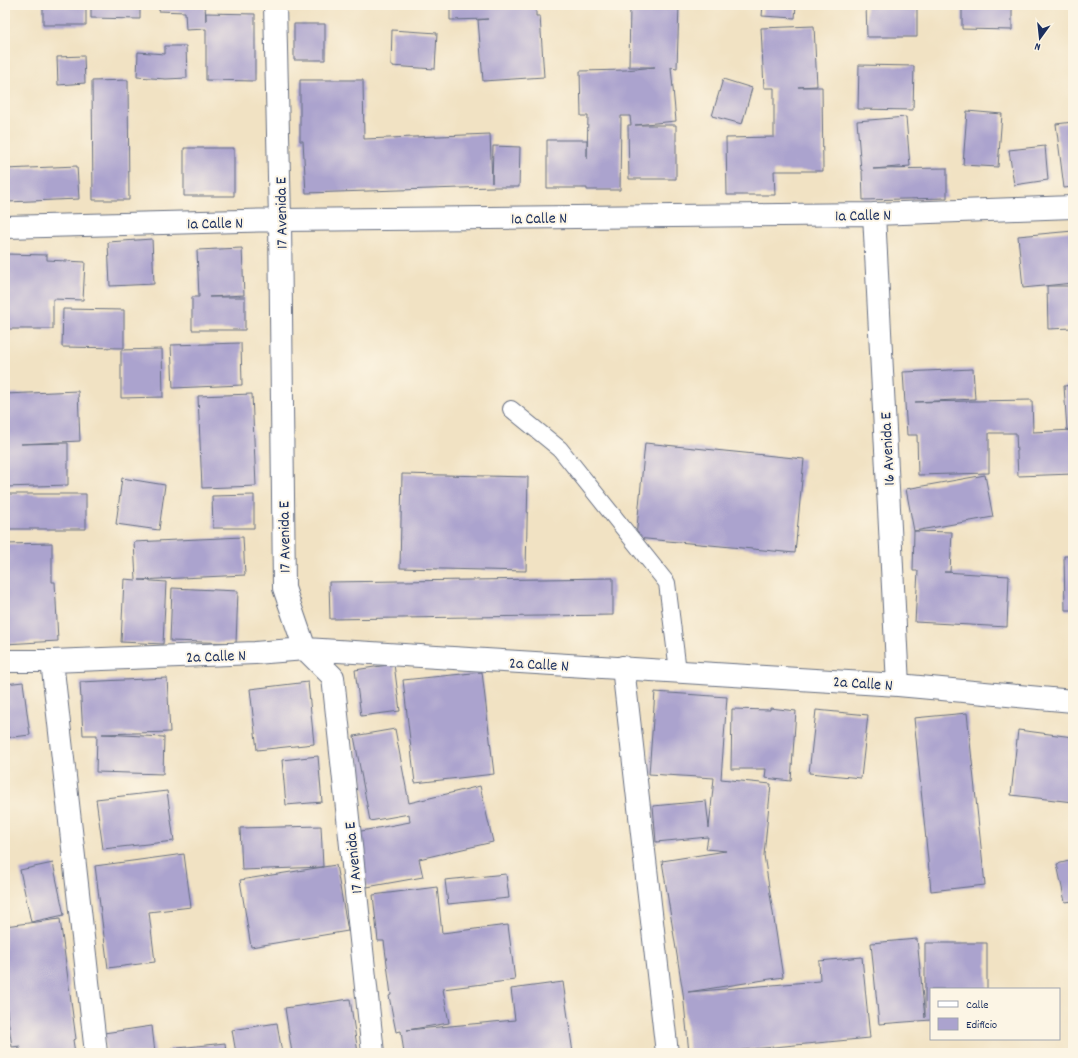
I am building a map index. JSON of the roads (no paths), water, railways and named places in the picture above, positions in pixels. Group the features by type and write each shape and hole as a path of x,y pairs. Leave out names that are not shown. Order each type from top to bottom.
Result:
{"street":[{"name":"17 Avenida E","path":"276,5 284,588 305,649 333,677 374,1053"},
{"name":"1a Calle N","path":"5,227 280,220 874,214 1073,208"},
{"name":"16 Avenida E","path":"874,214 898,685"},
{"name":"2a Calle N","path":"5,661 52,661 256,653 305,649 623,667 898,685 1073,700"},
{"path":"52,661 96,1053"},
{"path":"623,667 667,1053"}],"lane":[{"path":"511,409 560,449 667,583 678,671"}]}
